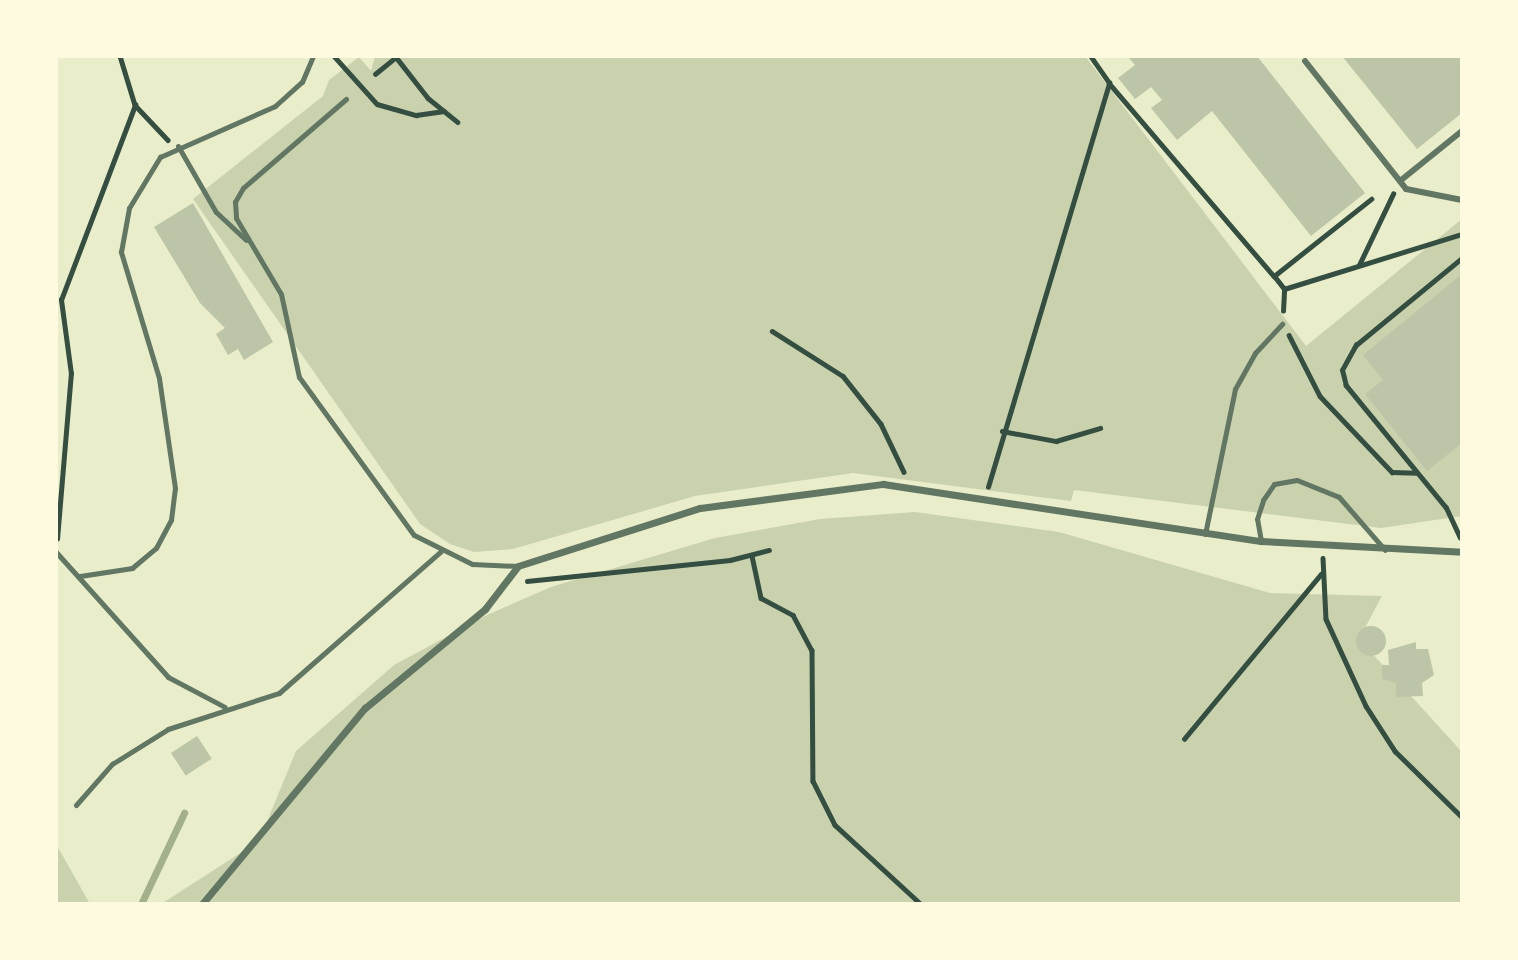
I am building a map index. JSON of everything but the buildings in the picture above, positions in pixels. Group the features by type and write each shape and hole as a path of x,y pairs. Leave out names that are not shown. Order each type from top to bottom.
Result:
{"street":[{"path":"1305,61 1406,189 1462,200"},
{"path":"1400,181 1462,131"},
{"path":"202,904 365,708 509,582 518,566 700,508 852,484 910,487 1261,541 1385,550 1462,552"}],"lane":[{"path":"80,576 132,568 156,548 171,520 175,488 159,377 121,251 129,208 142,182 160,157 178,146 238,127 275,106 302,82 313,56"},
{"path":"346,99 239,193 236,218 281,294 295,363 308,392 414,535 441,551 472,564 518,566"},
{"path":"178,146 216,212 251,244"},
{"path":"1205,534 1235,389 1255,353 1282,324"},
{"path":"1261,541 1257,519 1263,500 1274,484 1297,480 1339,498 1385,550"},
{"path":"56,551 168,677 225,708"},
{"path":"76,805 135,747 225,708 250,707 279,693 441,551"}],"path":[{"path":"120,56 135,106 151,128 178,146"},
{"path":"334,56 377,104 416,116 444,111"},
{"path":"375,74 397,56 444,111 458,122"},
{"path":"1090,56 1109,83 1284,289 1282,324 1320,396 1392,472 1416,472"},
{"path":"985,498 1002,431 1109,83"},
{"path":"56,551 71,374 61,300 135,106"},
{"path":"1359,266 1400,181"},
{"path":"1274,276 1371,199"},
{"path":"1284,289 1462,234"},
{"path":"1462,258 1356,345 1342,370 1346,386 1456,523 1462,546"},
{"path":"772,331 850,385 881,424 910,487"},
{"path":"1002,431 1056,441 1100,428"},
{"path":"1325,546 1321,573 1326,619 1366,706 1395,751 1462,817"},
{"path":"509,582 752,556 769,550"},
{"path":"752,556 761,598 793,615 812,650 813,781 835,825 921,904"},
{"path":"1184,739 1321,573"}],"green space":[{"path":"375,56 1085,56 1306,346 1462,219 1462,516 1381,528 1074,490 1071,501 853,473 695,496 513,549 474,552 450,544 420,524 193,199 323,96 329,80 359,57 371,71"},
{"path":"915,512 1059,532 1270,593 1382,596 1359,639 1462,752 1462,904 161,904 259,841 296,751 394,665 487,615 551,587 715,538 820,519"},
{"path":"56,844 90,904 56,904"}],"waterway":[{"path":"141,904 184,813"}]}
